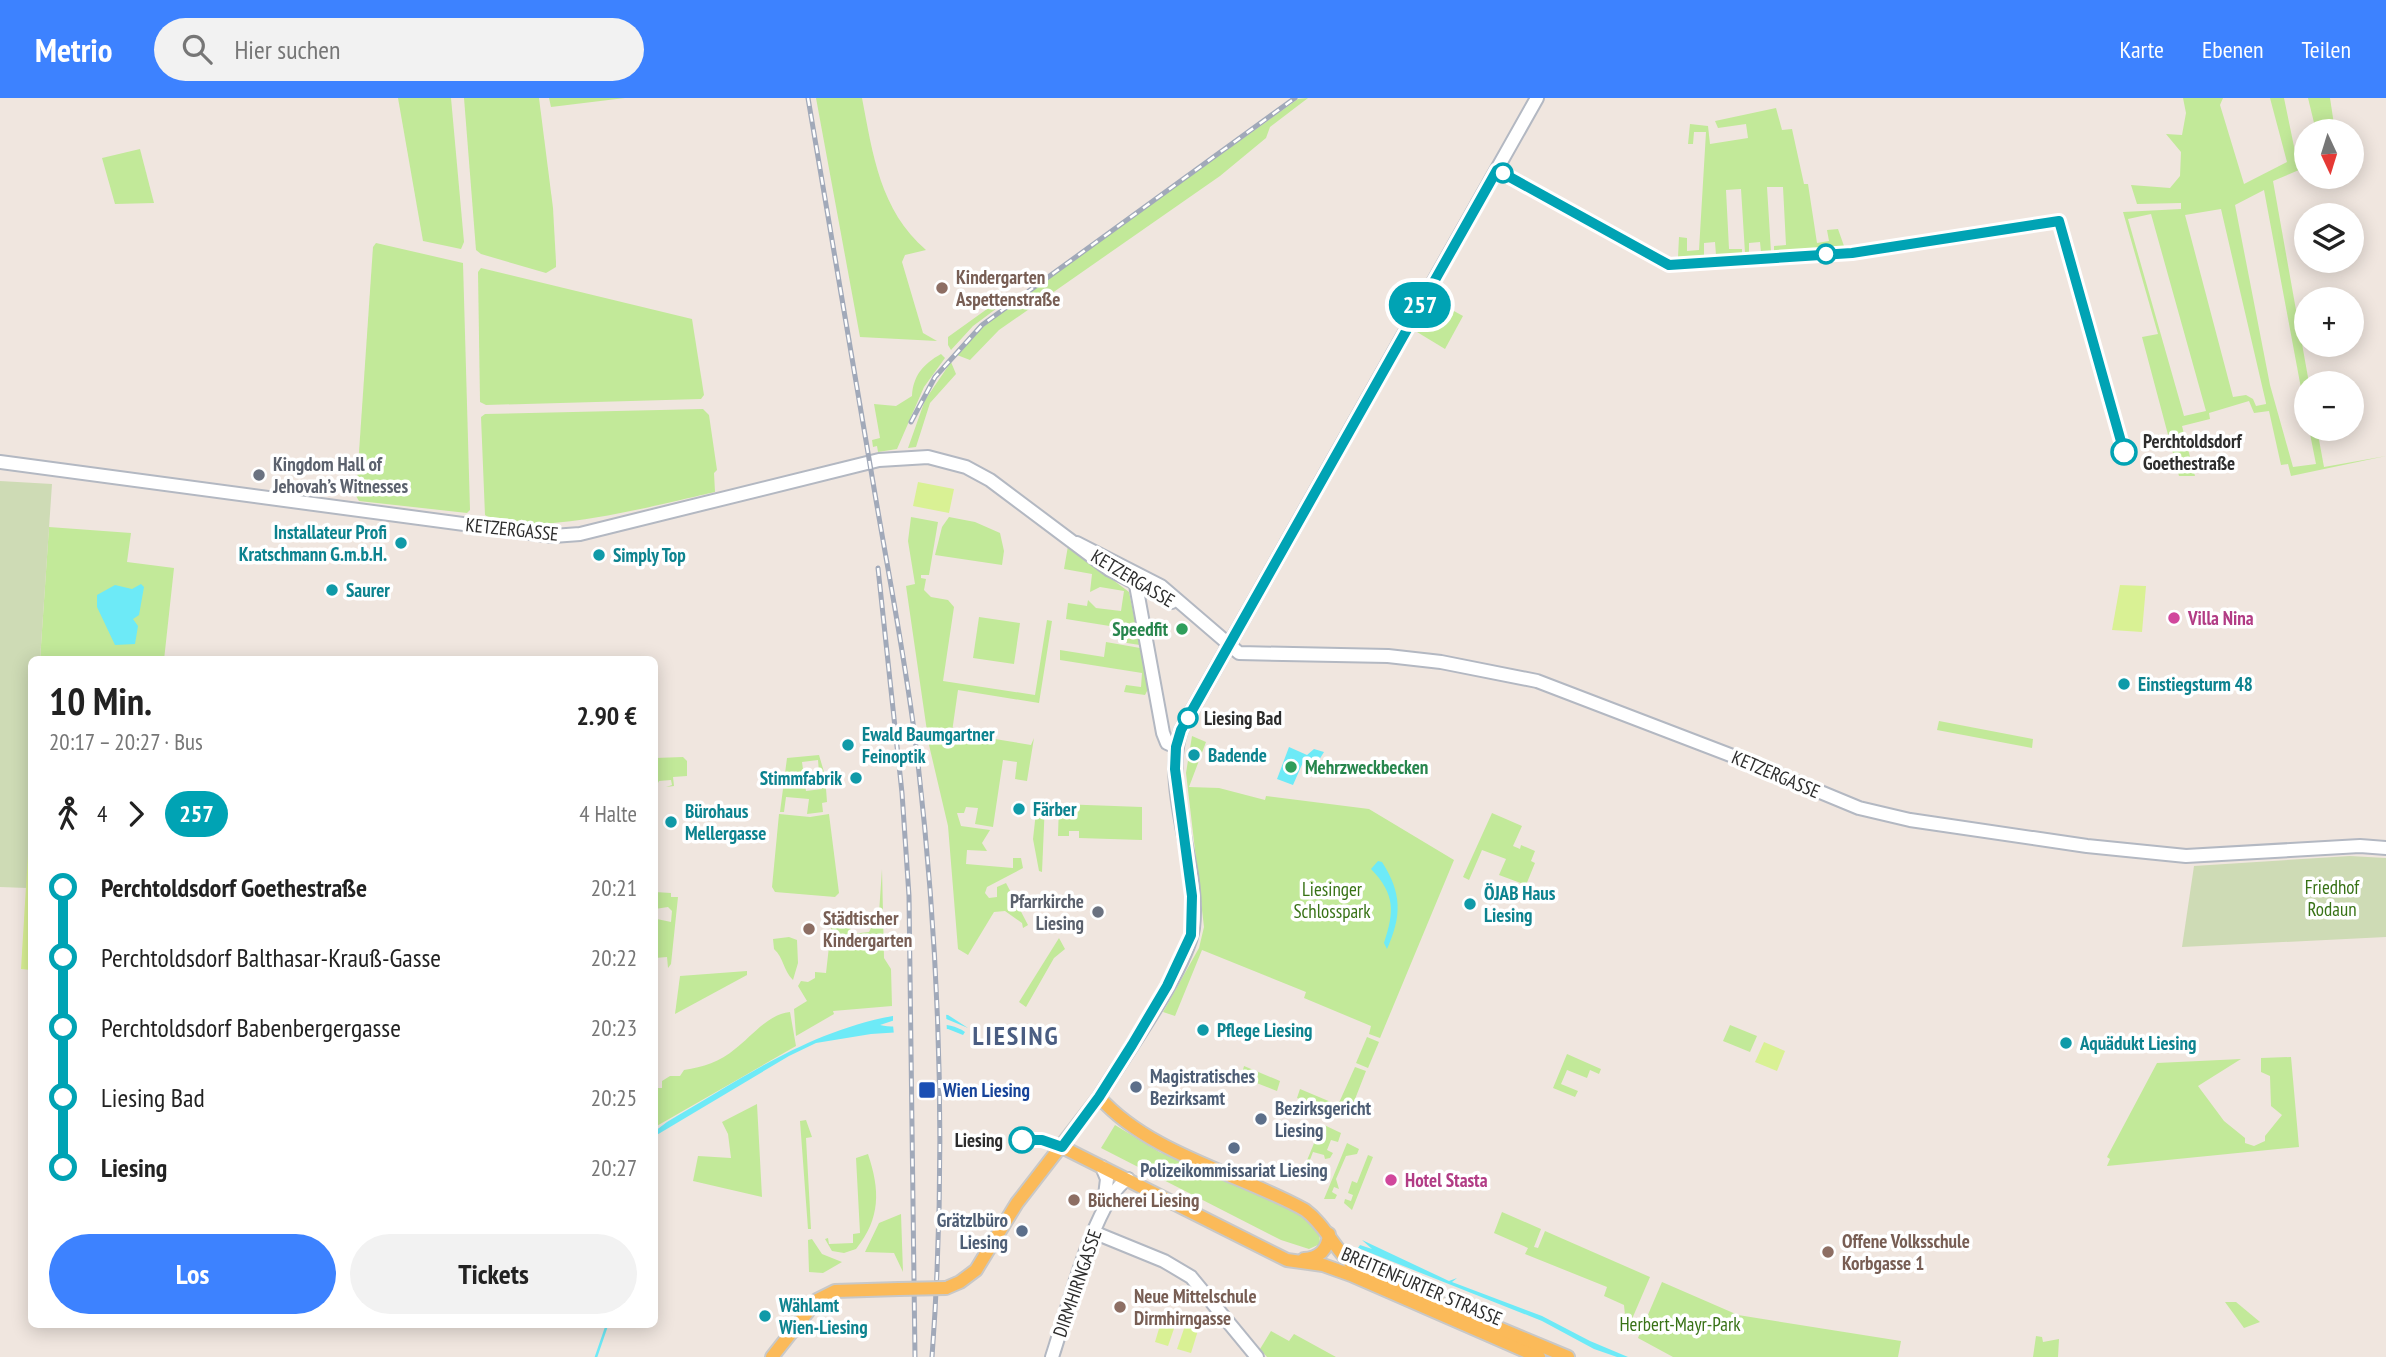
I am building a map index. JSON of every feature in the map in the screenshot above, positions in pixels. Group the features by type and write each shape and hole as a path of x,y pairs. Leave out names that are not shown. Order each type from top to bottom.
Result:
{"main road":[{"path":"1170,743 1229,646 1537,98"},
{"name":"KETZERGASSE","path":"0,462 553,536 580,534 879,460 928,457 966,467 990,480 1094,558 1139,580 1191,612 1229,646 1243,653 1359,654 1441,662 1537,681 1738,758 1859,808 1931,825 2186,856 2360,846 2386,848"},
{"path":"772,1357 805,1314 852,1290 946,1289 976,1270 1017,1203 1099,1097 1167,986 1191,935 1192,896 1175,769 1139,580"},
{"name":"BREITENFURTER STRASSE","path":"1099,1097 1117,1115 1143,1133 1273,1192 1317,1219 1347,1261 1360,1270 1568,1357"},
{"name":"BREITENFURTER STRASSE","path":"1062,1147 1273,1254 1295,1263 1323,1265 1351,1275 1539,1357"},
{"path":"1102,1167 1107,1179 1103,1210"},
{"path":"1103,1210 1118,1186 1128,1179"},
{"name":"DIRMHIRNGASSE","path":"1052,1357 1093,1232 1103,1210"},
{"path":"1093,1232 1164,1261 1191,1277 1257,1357"},
{"path":"1273,1254 1311,1258 1324,1250 1329,1234"}],"green space":[{"path":"398,98 451,98 464,242 461,249 423,241"},
{"path":"464,98 539,98 553,208 556,262 556,267 546,273 481,254 476,250"},
{"path":"549,98 625,98 551,107"},
{"path":"816,98 862,98 875,161 888,199 910,234 926,250 905,255 902,262 923,333 937,341 860,337"},
{"path":"1308,98 1270,127 1266,138 1220,176 999,330 970,360 957,355 983,327 1023,296 1298,99"},
{"path":"2183,98 2223,98 2220,105 2244,184 2287,162 2270,98 2284,98 2294,146 2294,172 2273,181 2294,299 2294,351 2264,190 2235,205 2270,385 2293,467 2316,464 2311,441 2319,441 2324,467 2386,456 2291,476 2288,464 2281,465 2269,411 2254,413 2249,401 2209,413 2210,419 2182,426 2195,476 2179,476 2142,337 2158,334 2123,212 2181,209 2181,203 2137,204 2131,185 2170,188 2180,176 2181,152 2166,134 2182,135 2186,113","holes":["2221,209 2266,403 2256,406 2253,399 2246,395 2233,397 2185,215","2151,214 2206,411 2184,416 2128,219"]},
{"path":"2308,98 2330,98 2333,119 2313,119"},
{"path":"1776,108 1782,130 1792,129 1804,184 1808,184 1817,243 1829,241 1827,230 1838,229 1844,246 1774,251 1774,246 1786,245 1783,187 1767,187 1771,252 1761,252 1760,242 1749,243 1749,253 1745,253 1741,189 1726,190 1729,249 1742,249 1742,253 1716,255 1715,242 1704,243 1704,256 1678,257 1679,237 1687,238 1687,251 1699,250 1706,132 1694,132 1693,144 1688,144 1690,124 1708,126 1710,144 1748,138 1746,124 1718,128 1715,121"},
{"path":"140,149 154,203 115,204 102,158"},
{"path":"376,243 463,263 470,510 467,513 359,501 356,496 373,247"},
{"path":"481,268 692,319 704,395 701,399 486,405 480,402 478,272"},
{"path":"1008,294 1012,297 973,326 951,350 948,337"},
{"path":"1434,300 1463,316 1445,349 1417,332"},
{"path":"941,354 945,358 924,387 897,449 878,452 877,446 873,447 872,440 880,438 874,404 896,406 912,396 914,382 920,371"},
{"path":"2295,357 2304,357 2307,371 2298,371"},
{"path":"951,362 956,374 930,403 916,447 908,448 925,400"},
{"path":"703,409 709,415 717,470 714,473 715,492 632,511 562,522 504,522 485,515 481,417 485,414"},
{"path":"0,481 52,484 40,656 28,656 27,888 0,887"},
{"path":"918,482 954,489 949,513 913,506"},
{"path":"911,517 938,522 929,575 921,575 921,578 926,579 924,590 931,597 948,600 954,607 943,681 1035,695 1047,620 1052,621 1039,703 958,690 952,732 1031,745 1034,738 1027,781 1015,779 1017,762 1003,760 993,827 975,824 978,808 966,807 964,813 957,813 961,826 990,830 982,843 987,851 967,850 966,864 1013,868 1013,858 1021,858 1023,868 987,887 985,893 989,898 997,897 997,887 1006,883 1028,925 1023,928 1022,923 1005,911 994,912 968,955 958,949 948,826 929,745 906,586 915,584 908,541"},
{"path":"949,517 975,522 1000,533 1004,551 1002,565 935,555 942,527"},
{"path":"49,527 131,533 127,562 174,568 164,656 40,656"},
{"path":"1068,546 1129,592 1140,645 1120,642 1122,628 1066,619 1068,603 1087,606 1088,600 1096,608 1121,611 1124,591 1100,587 1090,592 1092,574 1064,569"},
{"path":"2120,585 2146,586 2142,632 2112,630"},
{"path":"979,617 1020,623 1014,664 973,658"},
{"path":"1106,642 1140,648 1148,689 1145,695 1124,692 1126,685 1141,687 1142,673 1060,660 1060,650 1104,657"},
{"path":"1939,721 2033,739 2032,748 1937,730"},
{"name":"Liesinger Schlosspark","path":"1192,736 1206,742 1189,787 1219,788 1265,800 1266,796 1369,809 1454,860 1380,1038 1369,1034 1371,1026 1304,998 1306,992 1202,950 1175,1016 1163,1012 1199,948 1204,927 1186,773"},
{"path":"819,755 824,772 819,772 818,760 802,762 806,791 822,789 820,775 825,775 827,802 822,803 823,812 807,814 809,799 786,797 784,812 780,812 787,758"},
{"path":"683,757 687,761 687,776 673,777 674,786 666,787 672,785 671,780 658,783 658,758"},
{"path":"1037,803 1045,803 1042,872 1039,871 1033,839"},
{"path":"1059,804 1142,807 1142,840 1079,838 1079,831 1069,831 1069,836 1058,836"},
{"path":"1492,813 1522,826 1513,846 1520,849 1521,845 1535,851 1531,861 1535,863 1526,885 1499,875 1506,859 1482,850 1469,880 1463,877"},
{"path":"779,814 810,817 829,814 839,893 835,897 775,892 772,887"},
{"path":"28,854 28,970 21,969"},
{"name":"Friedhof Rodaun","path":"2350,856 2386,858 2386,937 2182,947 2194,866"},
{"path":"882,869 884,958 891,969 892,1006 833,1011 834,1014 796,1036 794,1009 807,1001 798,986 801,981 808,982 815,978 815,972 826,973 833,911 849,914 851,934 869,932 879,913"},
{"path":"658,892 671,893 671,897 678,897 671,964 668,968 667,957 658,958 658,919 671,922 672,911 668,907 658,909"},
{"path":"789,937 797,940 798,963 793,980 774,949 773,939"},
{"path":"1059,938 1065,949 1054,958 1026,1007 1019,1002"},
{"path":"747,971 747,975 675,1014 680,976"},
{"path":"790,1012 796,1046 658,1125 658,1088 662,1088 662,1081 670,1076 680,1076 684,1070 717,1061 767,1021"},
{"path":"1730,1025 1757,1036 1750,1052 1723,1041"},
{"path":"1367,1037 1379,1042 1368,1068 1356,1063"},
{"path":"1764,1042 1785,1051 1777,1071 1755,1062"},
{"path":"1567,1054 1601,1069 1599,1074 1590,1070 1587,1078 1567,1070 1561,1084 1578,1091 1575,1097 1553,1088"},
{"path":"2291,1057 2299,1147 2107,1166 2110,1159 2107,1157 2157,1063 2241,1059 2198,1086 2224,1121 2245,1138 2245,1143 2254,1146 2265,1141 2265,1136 2282,1115 2271,1106 2270,1076 2261,1072 2261,1058"},
{"path":"1244,1066 1280,1081 1277,1091 1241,1077"},
{"path":"1355,1067 1366,1071 1348,1117 1297,1098 1300,1089 1338,1105"},
{"path":"757,1104 762,1197 693,1181 698,1156 731,1158 728,1134 722,1122"},
{"path":"806,1120 812,1137 806,1138 811,1229 808,1229 800,1121"},
{"path":"1322,1124 1341,1133 1338,1142 1331,1140 1327,1150 1333,1153 1330,1158 1325,1159 1324,1155 1313,1152 1308,1165 1313,1167 1312,1172 1303,1170"},
{"path":"1115,1125 1161,1153 1298,1211 1319,1229 1320,1244 1309,1249 1281,1240 1101,1148"},
{"path":"1347,1143 1359,1149 1357,1154 1346,1156 1336,1179 1339,1189 1334,1187 1332,1192 1337,1195 1335,1199 1324,1199"},
{"path":"868,1154 876,1192 870,1226 856,1249 844,1253 832,1251 825,1239 828,1238 829,1244 853,1243 853,1234 860,1233 856,1158"},
{"path":"1368,1155 1373,1157 1352,1210 1344,1203 1345,1199 1351,1201 1353,1195 1348,1193 1352,1181 1357,1183"},
{"path":"1502,1212 1541,1229 1534,1247 1538,1248 1545,1231 1650,1277 1632,1319 1625,1322 1619,1320 1625,1315 1624,1305 1604,1296 1607,1287 1525,1254 1528,1248 1494,1233"},
{"path":"901,1214 903,1272 894,1253 865,1252 879,1223"},
{"path":"812,1239 822,1254 842,1262 823,1273 809,1272 808,1240"},
{"name":"Herbert-Mayr-Park","path":"1662,1282 1738,1315 1901,1341 1898,1357 1673,1357 1638,1338"},
{"path":"2225,1302 2236,1302 2260,1322 2244,1328"},
{"path":"1164,1312 1178,1317 1168,1346 1155,1342"},
{"path":"1187,1320 1200,1324 1191,1353 1177,1349"},
{"path":"1271,1331 1289,1341 1294,1334 1336,1357 1267,1357 1260,1349"},
{"path":"2036,1336 2042,1337 2043,1342 2059,1339 2058,1357 2033,1357"}],"water":[{"path":"141,584 144,587 139,615 133,619 138,626 135,644 115,645 97,607 97,595 115,585 132,589"},
{"name":"Mehrzweckbecken","path":"1289,747 1307,755 1314,749 1324,752 1319,760 1322,766 1320,776 1308,771 1304,760 1293,785 1277,779"},
{"path":"1378,861 1382,862 1389,873 1398,905 1395,926 1387,949 1384,943 1390,922 1391,904 1385,887 1371,869"},
{"path":"919,1012 948,1015 968,1028 944,1018 901,1018 880,1025 935,1024 956,1027 965,1032 963,1035 948,1029 871,1034 816,1043 789,1056 658,1134 658,1129 667,1122 787,1053 850,1027"},
{"path":"1362,1240 1449,1281 1457,1278 1452,1282 1542,1316 1628,1357 1617,1357 1594,1349 1542,1321 1358,1248 1360,1245 1372,1249"}],"pier":[{"path":"919,1009 946,1012 947,1032 894,1035 893,1025 946,1022 929,1019 893,1023 893,1012"}],"waterway":[{"name":"Liesing","path":"596,1357 606,1328"}],"railway":[{"path":"808,98 903,654 924,822 939,1051 939,1204 932,1357"},
{"path":"911,422 935,377 982,325 1295,98"},
{"path":"878,568 902,793 909,896 915,1357"}],"bus line":[{"name":"257","path":"1022,1140 1042,1140 1062,1147 1099,1097 1185,953 1193,917 1175,769 1176,747 1181,730 1497,170 1669,265 1852,253 2059,221 2124,452"}],"place":[{"name":"Kindergarten Aspettenstraße","path":"942,288"},
{"name":"Perchtoldsdorf Goethestraße","path":"2124,452"},
{"name":"Kingdom Hall of Jehovah’s Witnesses","path":"259,475"},
{"name":"Installateur Profi Kratschmann G.m.b.H.","path":"401,543"},
{"name":"Simply Top","path":"599,555"},
{"name":"Saurer","path":"332,590"},
{"name":"Villa Nina","path":"2174,618"},
{"name":"Speedfit","path":"1182,629"},
{"name":"Einstiegsturm 48","path":"2124,684"},
{"name":"Liesing Bad","path":"1188,718"},
{"name":"Ewald Baumgartner Feinoptik","path":"848,745"},
{"name":"Badende","path":"1194,755"},
{"name":"Mehrzweckbecken","path":"1291,767"},
{"name":"Stimmfabrik","path":"856,778"},
{"name":"Färber","path":"1019,809"},
{"name":"Bürohaus Mellergasse","path":"671,822"},
{"name":"ÖJAB Haus Liesing","path":"1470,904"},
{"name":"Pfarrkirche Liesing","path":"1098,912"},
{"name":"Städtischer Kindergarten","path":"809,929"},
{"name":"Pflege Liesing","path":"1203,1030"},
{"name":"Aquädukt Liesing","path":"2066,1043"},
{"name":"Magistratisches Bezirksamt","path":"1136,1087"},
{"name":"Wien Liesing","path":"927,1090"},
{"name":"Bezirksgericht Liesing","path":"1261,1119"},
{"name":"Liesing","path":"1022,1140"},
{"name":"Polizeikommissariat Liesing","path":"1234,1148"},
{"name":"Hotel Stasta","path":"1391,1180"},
{"name":"Bücherei Liesing","path":"1074,1200"},
{"name":"Grätzlbüro Liesing","path":"1022,1231"},
{"name":"Offene Volksschule Korbgasse 1","path":"1828,1252"},
{"name":"Neue Mittelschule Dirmhirngasse","path":"1120,1307"},
{"name":"Wählamt Wien-Liesing","path":"765,1316"}],"district":[{"name":"LIESING","path":"1016,1035"}]}
